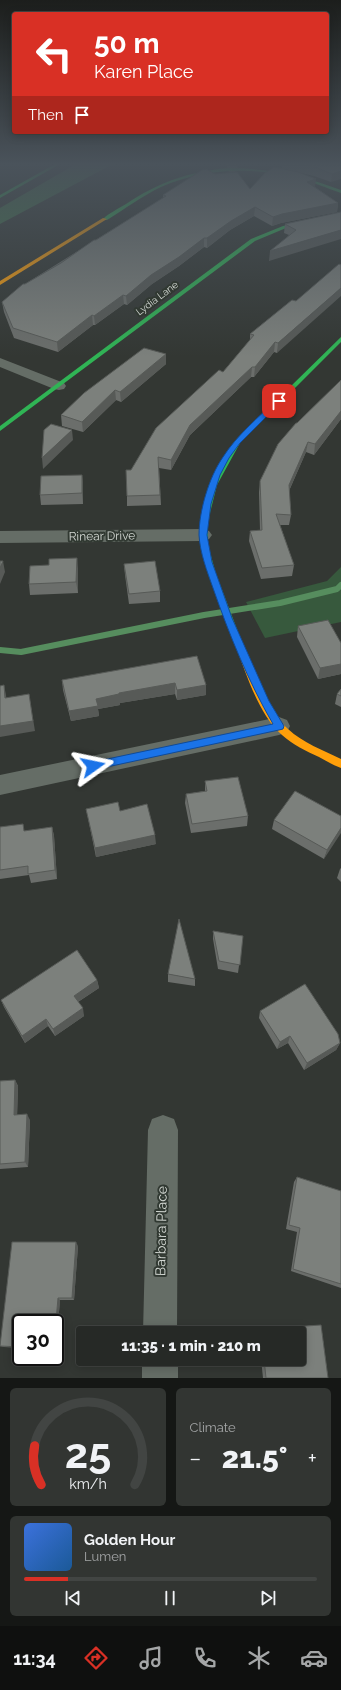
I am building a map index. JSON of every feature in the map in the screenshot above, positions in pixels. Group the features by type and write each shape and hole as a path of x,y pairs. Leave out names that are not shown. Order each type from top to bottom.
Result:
{"main road":[{"path":"0,283 91,228"},
{"name":"Lydia Lane","path":"0,430 253,240 276,228"},
{"path":"341,339 238,442 225,458 216,475 207,504 203,535 208,562 228,618 265,702 279,726 313,750 341,764"}],"street":[{"path":"0,362 59,386"},
{"name":"Rinear Drive","path":"0,537 203,535"},
{"path":"0,785 279,726"},
{"name":"Barbara Place","path":"160,1326 163,1130"},
{"path":"160,1366 160,1378"}],"green space":[{"path":"341,567 341,622 265,638 246,602 327,581"}],"building":[{"path":"115,228 221,228 207,238 204,238 179,257 151,275 126,296 123,295 94,316 92,315 57,342 13,328 2,302 23,284 61,263"},
{"path":"293,228 341,228 341,230 270,251 296,230"},
{"path":"339,264 341,265 341,288 278,343 275,342 255,367 252,367 190,425 171,460 158,457 160,495 127,496 126,470 131,470 156,428 219,370 223,372 254,335 250,334 292,300 296,301"},
{"path":"144,348 166,354 120,392 115,390 82,422 61,415 84,393"},
{"path":"341,380 341,411 315,444 308,442 289,485 291,515 276,514 294,565 262,568 250,531 262,530 260,481 278,444 296,423"},
{"path":"51,424 72,430 42,458 44,430"},
{"path":"82,475 82,493 40,495 41,476"},
{"path":"77,558 76,582 29,584 30,566 49,565 49,559"},
{"path":"0,561 3,561 0,568"},
{"path":"155,561 160,591 129,594 124,564"},
{"path":"328,620 341,643 341,664 320,668 298,626"},
{"path":"197,656 206,685 177,690 175,683 119,693 96,699 98,706 69,711 62,680"},
{"path":"4,685 5,698 29,694 33,721 0,726 0,686"},
{"path":"341,689 341,696 337,694"},
{"path":"238,777 248,816 192,824 186,794 207,791 205,781"},
{"path":"295,791 341,816 341,828 327,850 274,820"},
{"path":"118,802 120,811 147,804 155,835 95,848 86,809"},
{"path":"23,824 24,831 52,827 55,870 28,874 28,866 0,870 0,827"},
{"path":"179,919 195,979 168,974"},
{"path":"213,931 243,936 240,965 219,961"},
{"path":"77,950 97,980 74,996 83,1008 53,1029 46,1019 22,1036 1,1000"},
{"path":"305,984 338,1034 340,1043 307,1063 290,1036 280,1042 260,1011"},
{"path":"15,1080 14,1115 27,1114 25,1162 0,1164 0,1081"},
{"path":"297,1177 341,1191 341,1284 293,1269 300,1228 289,1225"},
{"path":"12,1242 76,1242 72,1298 58,1298 57,1314 12,1314 12,1347 0,1346"},
{"path":"321,1325 328,1378 266,1378 265,1366 306,1366 306,1326"}],"waterway":[{"path":"0,650 21,652 204,615 280,603 337,589 341,585"}],"traffic: fast":[{"path":"0,429 253,240 282,228"},
{"path":"236,637 212,574 204,545 204,521 213,485 237,442 341,339"}],"traffic: slow":[{"path":"0,283 90,228"},
{"path":"236,637 263,701 277,724 298,742 341,764"}],"route":[{"path":"93,766 279,726 265,702 228,618 208,562 203,535 207,504 216,475 225,458 238,442 279,401"}]}
